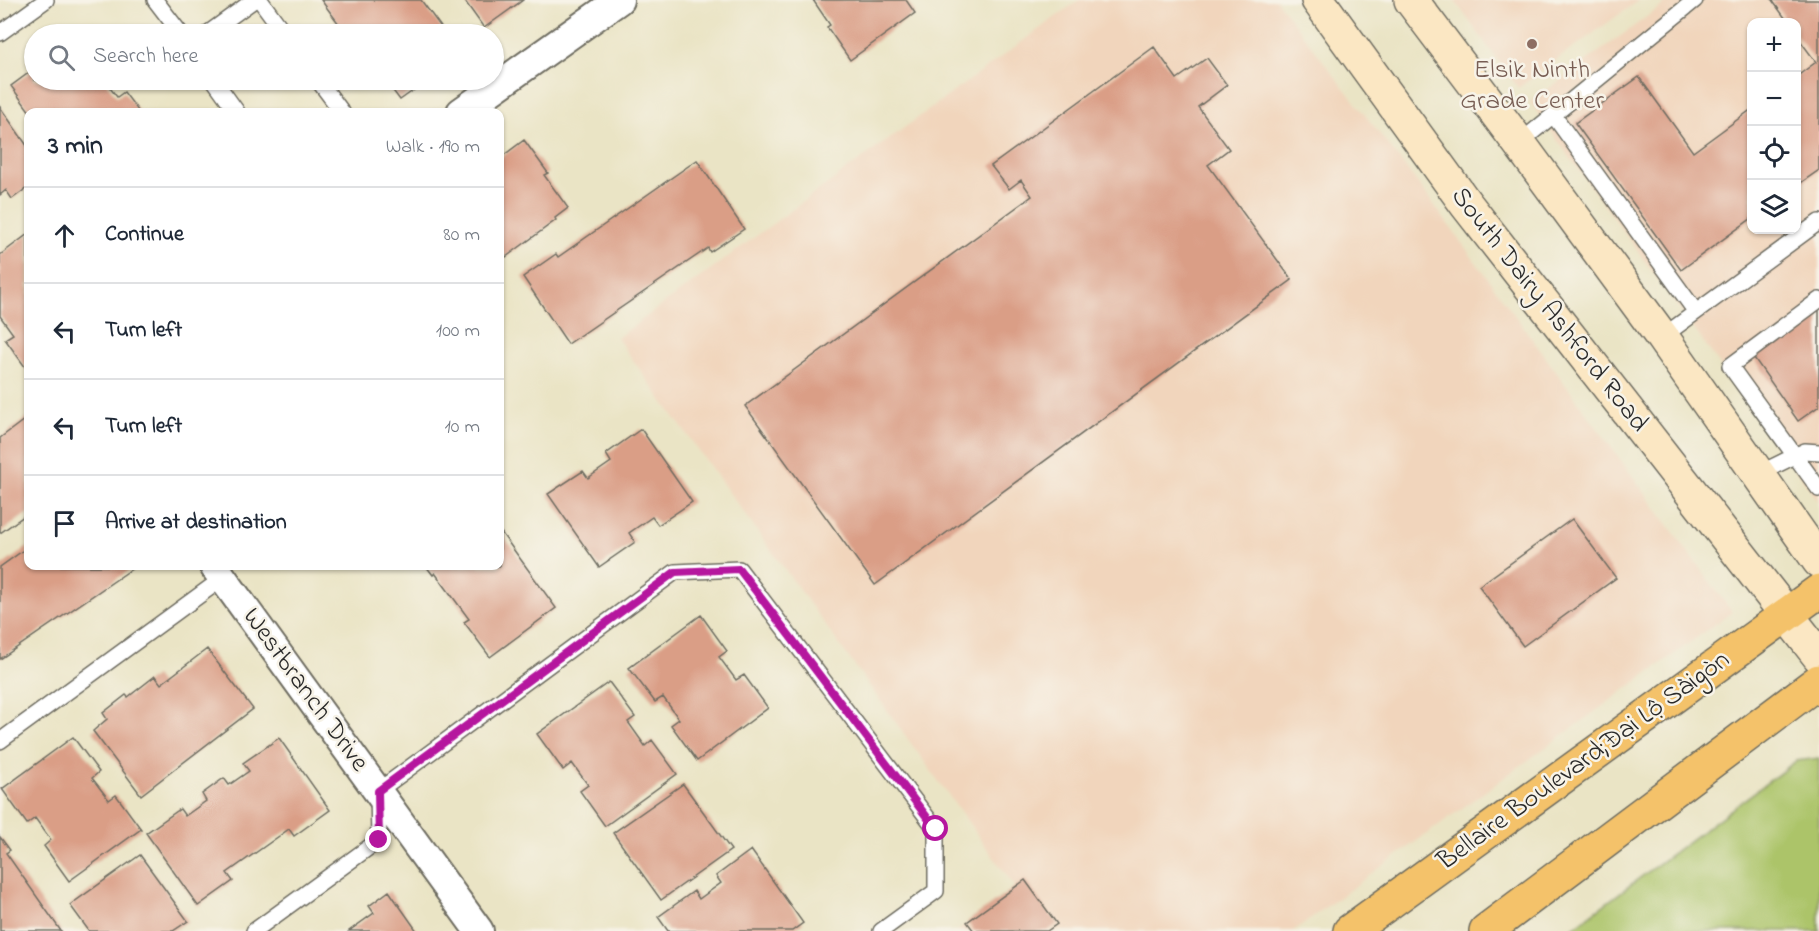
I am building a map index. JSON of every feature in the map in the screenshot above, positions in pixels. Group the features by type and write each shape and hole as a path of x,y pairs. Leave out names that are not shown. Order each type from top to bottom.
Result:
{"main road":[{"name":"South Dairy Ashford Road","path":"1318,0 1466,204 1819,656"},
{"path":"1411,0 1662,338 1819,561"},
{"name":"Bellaire Boulevard;Đại Lộ Sàigòn","path":"1350,931 1819,591"},
{"path":"1486,931 1819,681"}],"street":[{"path":"504,82 619,0"},
{"path":"467,108 492,90"},
{"name":"Westbranch Drive","path":"218,572 479,931"}],"lane":[{"path":"0,33 46,0"},
{"path":"155,0 173,24"},
{"path":"221,24 254,0"},
{"path":"260,0 278,24"},
{"path":"1519,143 1695,0"},
{"path":"221,90 234,108"},
{"path":"326,90 339,108"},
{"path":"1554,116 1696,312"},
{"path":"1662,338 1819,222"},
{"path":"1819,300 1730,366 1819,489"},
{"path":"1758,474 1805,451 1819,452"},
{"path":"254,931 379,840 378,791 675,572 739,569 936,829 936,891 881,931"},
{"path":"0,741 218,572"}],"shaded area":[{"path":"1079,0 1276,0 1423,190 1732,612 1293,931 957,931 1016,888 617,338"},
{"name":"Elsik Ninth Grade Center","path":"1454,0 1639,0 1518,88"},
{"path":"1670,0 1819,0 1819,502 1530,102"}],"green space":[{"path":"1819,758 1819,931 1569,931 1796,761"}],"building":[{"path":"321,0 421,0 439,24 339,24"},
{"path":"464,0 523,0 490,24 481,24"},
{"path":"813,0 906,0 915,13 850,60 827,27 830,25"},
{"path":"1772,0 1819,0 1819,170 1801,183 1801,73 1816,62 1801,42 1801,18 1785,18"},
{"path":"1154,47 1177,79 1207,58 1227,85 1198,107 1229,149 1208,165 1292,280 875,585 745,406 1032,196 1021,180 1009,189 991,166"},
{"path":"24,76 24,90 112,90 117,97 124,92 136,108 27,108 11,86"},
{"path":"1639,77 1693,152 1747,113 1747,222 1681,270 1575,123"},
{"path":"392,90 414,90 400,100"},
{"path":"0,107 24,141 24,190 12,199 6,190 0,195"},
{"path":"524,140 548,173 544,175 568,208 555,218 556,220 506,257 504,254 504,155"},
{"path":"697,160 744,229 710,252 708,248 568,344 523,277 556,254 558,257"},
{"path":"24,237 24,365 5,339 13,334 0,316 0,255"},
{"path":"1819,308 1819,406 1798,421 1752,355"},
{"path":"24,420 24,516 0,533 0,438"},
{"path":"641,429 692,502 658,525 652,517 629,533 635,542 599,567 548,494 583,471 588,478 611,462 606,454"},
{"path":"1572,519 1616,578 1523,646 1479,586"},
{"path":"504,536 556,608 490,657 464,622 469,619 435,573 433,575 429,570 504,570"},
{"path":"24,550 24,570 130,570 0,659 0,567"},
{"path":"701,615 727,651 719,657 736,680 744,675 768,708 697,761 671,725 679,719 663,697 655,702 629,668"},
{"path":"207,649 253,709 141,795 93,731 107,719 103,713 126,695 128,697 155,676 161,684"},
{"path":"609,682 635,717 628,722 645,746 652,740 677,774 605,826 580,791 588,785 572,763 563,770 537,734"},
{"path":"73,737 99,772 92,778 109,800 116,795 141,829 69,881 44,846 51,840 35,818 27,824 2,789"},
{"path":"279,738 330,810 294,836 289,829 227,873 233,881 198,906 146,833 180,809 185,816 206,801 202,794 224,778 229,785 249,771 243,763"},
{"path":"683,784 731,850 661,900 613,833"},
{"path":"0,837 10,850 6,853 61,931 0,931"},
{"path":"751,850 803,923 792,931 668,931 658,917 694,891 699,899 721,883 716,876"},
{"path":"140,855 188,921 173,931 89,931 70,905"},
{"path":"1025,880 1057,924 1047,931 974,931 967,922"},
{"path":"389,891 417,931 349,931 374,913 369,906"}],"place":[{"name":"Elsik Ninth Grade Center","path":"1532,44"}],"route":[{"path":"379,840 378,791 675,572 739,569 936,829"}]}
